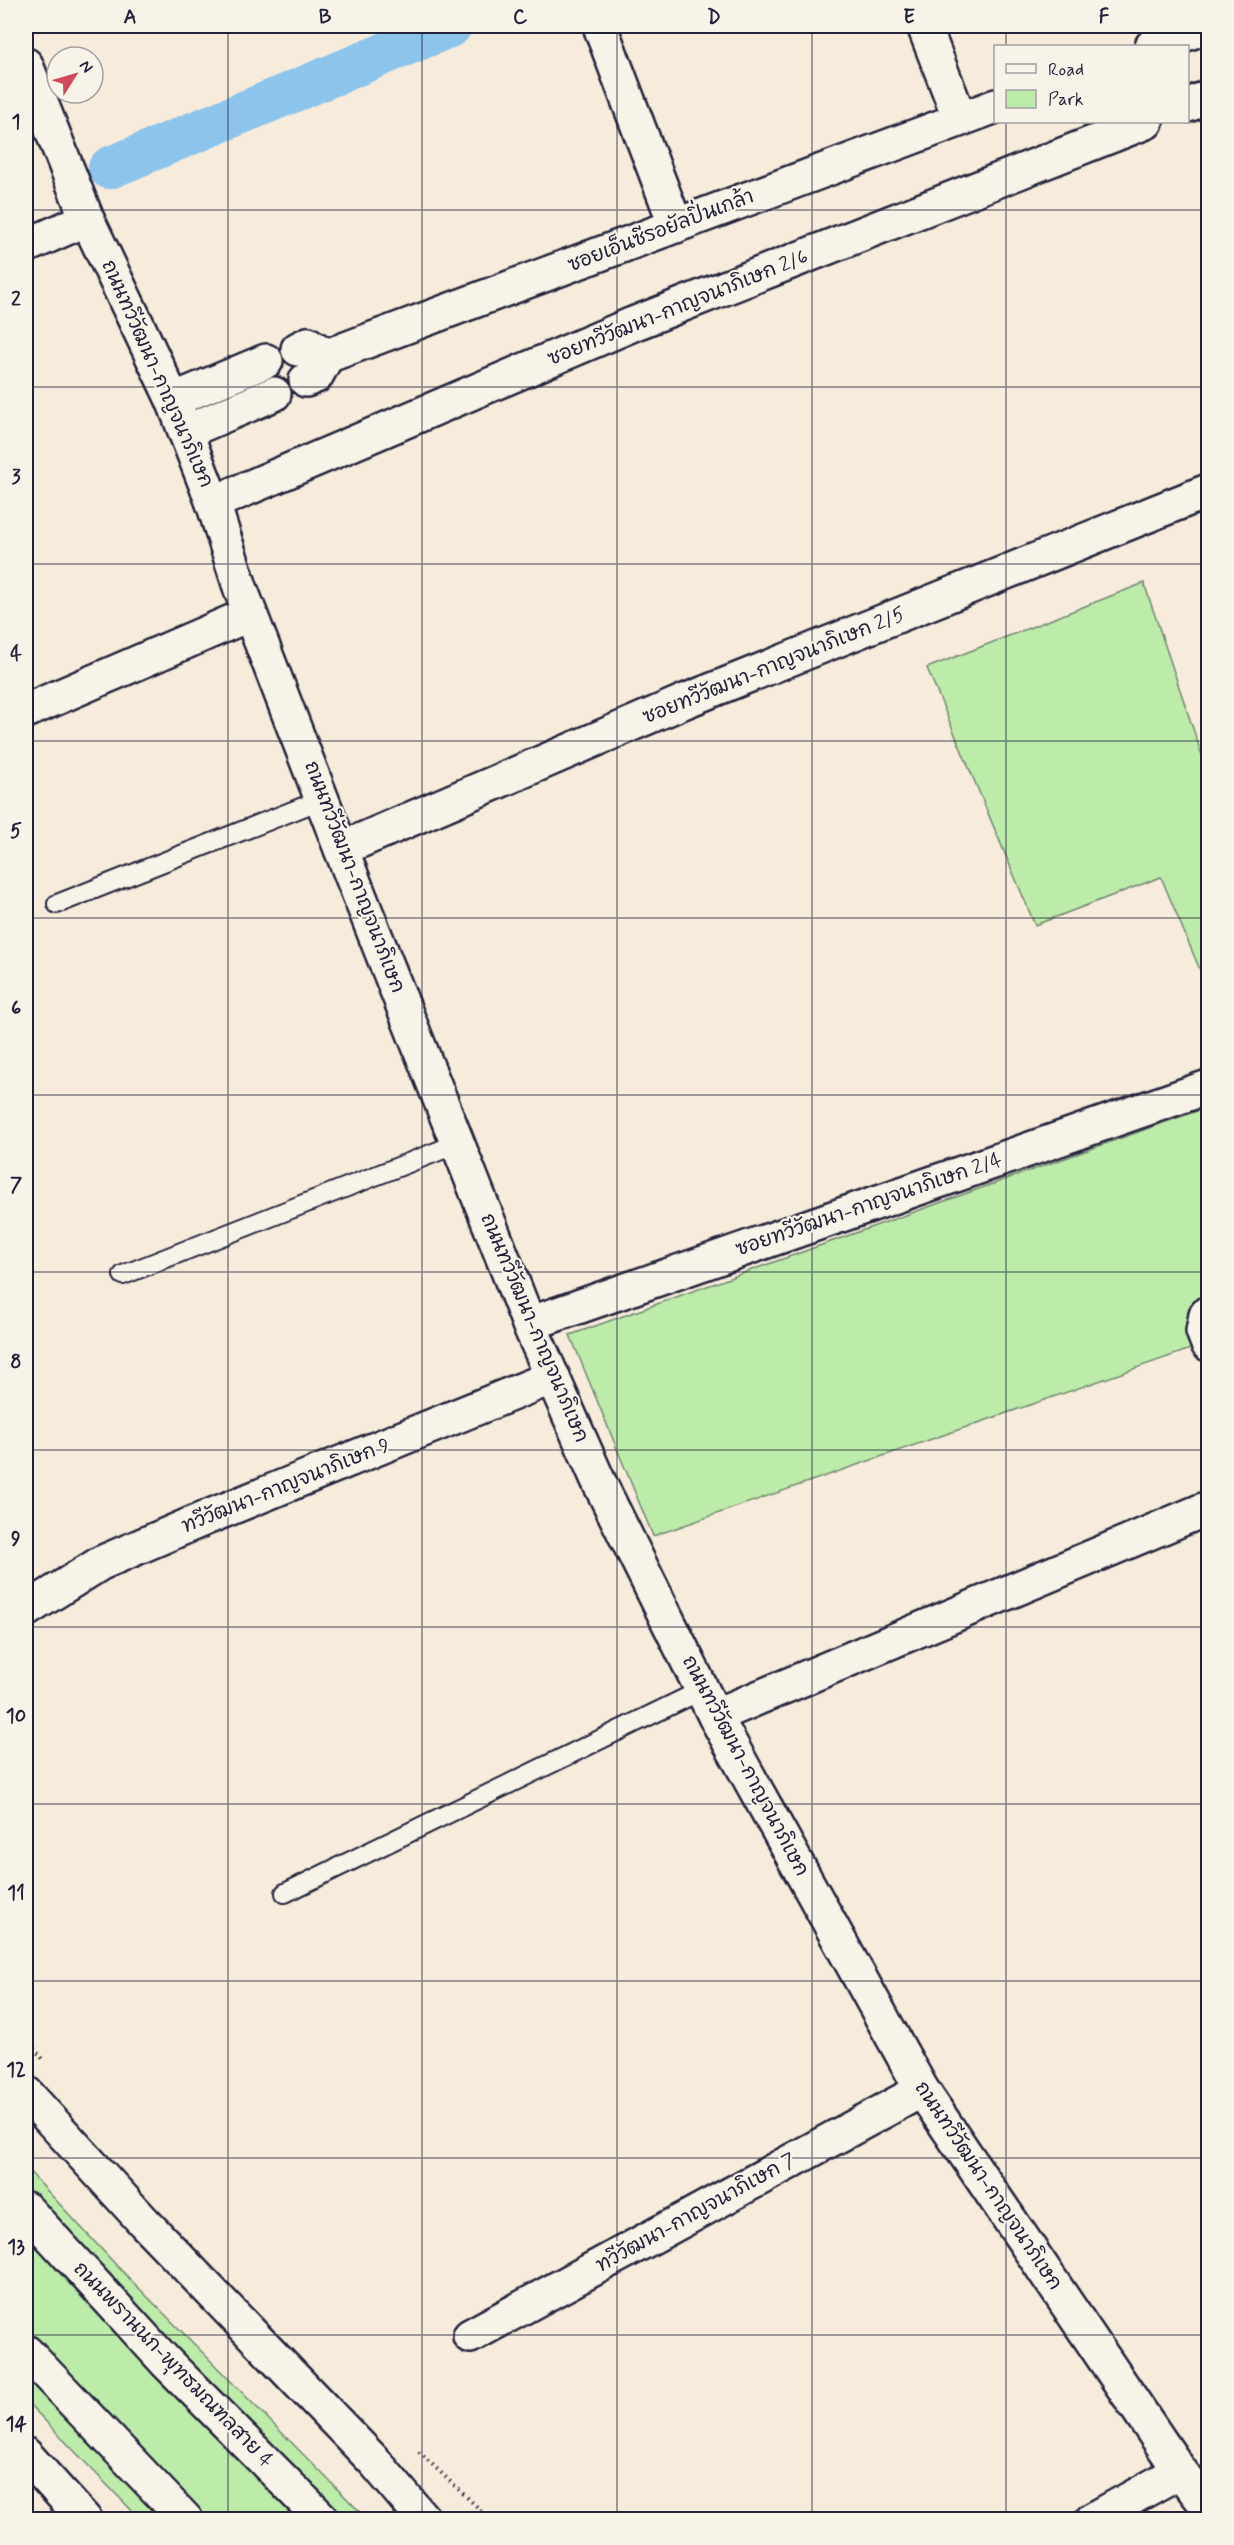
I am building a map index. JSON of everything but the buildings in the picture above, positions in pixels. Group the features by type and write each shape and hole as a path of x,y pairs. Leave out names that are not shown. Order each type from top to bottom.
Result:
{"street":[{"path":"924,26 960,119"},
{"path":"1155,45 1208,26"},
{"path":"601,29 676,226"},
{"name":"ถนนทวีวัฒนา-กาญจนาภิเษก","path":"26,65 34,110 173,400 213,503 250,614 341,849 529,1324 598,1480 709,1703 922,2090 1199,2492"},
{"path":"1189,105 1209,97"},
{"name":"ซอยเอ็นซีรอยัลปิ่นเกล้า","path":"310,362 994,107"},
{"name":"ซอยทวีวัฒนา-กาญจนาภิเษก 2/6","path":"213,503 633,324 1143,123"},
{"path":"26,246 87,219"},
{"path":"173,400 266,362"},
{"path":"185,432 274,394"},
{"name":"ซอยทวีวัฒนา-กาญจนาภิเษก 2/5","path":"341,849 685,701 1209,491"},
{"path":"26,711 250,614"},
{"name":"ซอยทวีวัฒนา-กาญจนาภิเษก 2/4","path":"529,1324 1209,1087"},
{"path":"1209,1313 1206,1315 1203,1331 1209,1344"},
{"name":"ทวีวัฒนา-กาญจนาภิเษก 9","path":"26,1611 101,1563 208,1517 553,1377"},
{"path":"709,1703 1209,1508"},
{"name":"ทวีวัฒนา-กาญจนาภิเษก 7","path":"470,2336 922,2090"},
{"path":"26,2093 144,2222 375,2462 424,2520"},
{"name":"ถนนพรานนก-พุทธมณฑลสาย 4","path":"26,2209 166,2362 323,2520"},
{"path":"26,2352 186,2520"},
{"path":"26,2456 85,2520"},
{"path":"375,2462 444,2520"},
{"path":"1092,2520 1199,2492"}],"lane":[{"path":"57,904 323,799"},
{"path":"123,1275 459,1143"},
{"path":"285,1893 709,1703"}],"green space":[{"path":"393,26 485,26 405,59"},
{"path":"1144,583 1208,773 1208,989 1161,877 1035,925 927,668"},
{"path":"1208,1107 1208,1343 653,1536 570,1335"},
{"path":"26,2168 118,2267 367,2519 140,2519 26,2401"}],"waterway":[{"path":"109,168 451,26"}]}
